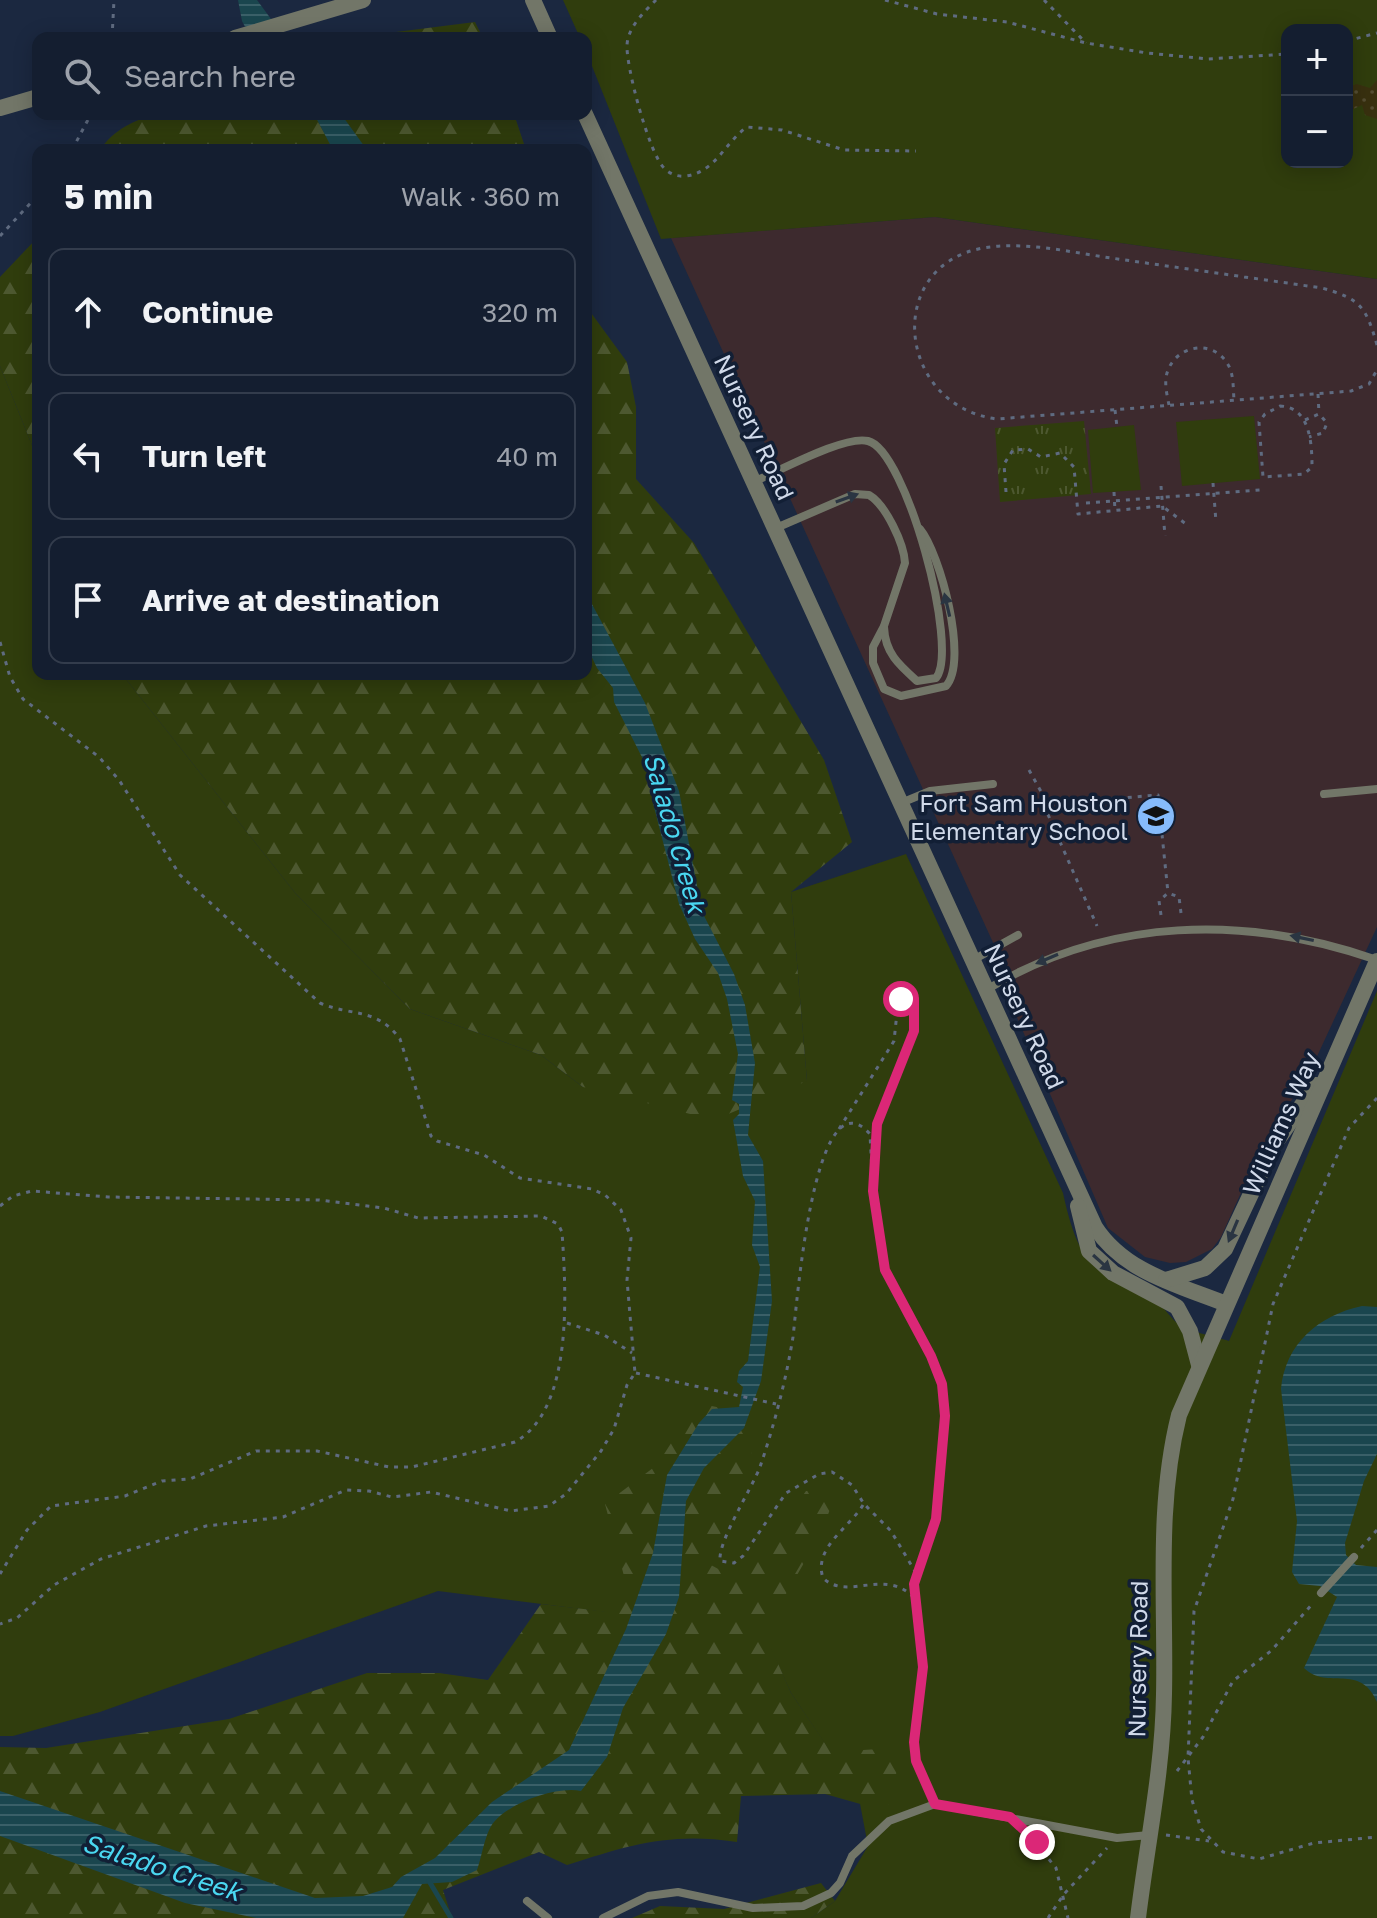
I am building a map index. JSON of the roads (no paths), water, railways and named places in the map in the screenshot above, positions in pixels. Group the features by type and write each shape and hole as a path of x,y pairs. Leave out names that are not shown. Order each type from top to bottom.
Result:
{"street":[{"path":"255,32 363,0"},
{"path":"533,0 547,32"},
{"path":"0,108 32,99"},
{"name":"Nursery Road","path":"588,120 973,960 1076,1192 1095,1227 1116,1254 1165,1280 1226,1304 1179,1415 1167,1469 1163,1505 1164,1697 1138,1918"},
{"name":"Williams Way","path":"1226,1304 1377,961"},
{"path":"1165,1280 1205,1268 1225,1249 1274,1145 1330,1069"},
{"path":"1076,1192 1089,1251 1113,1273 1177,1307 1190,1331 1199,1365"}],"lane":[{"path":"753,482 851,441 871,442 890,460 920,529 936,554 952,627 955,670 950,681 939,688 901,696 887,693 873,647 884,626 905,563 905,554 874,498 855,494 775,529"},
{"path":"884,626 887,649 894,660 917,681 936,678 943,659 941,626 920,529"},
{"path":"900,803 930,791 993,784"},
{"path":"1324,794 1377,789"},
{"path":"986,990 1011,975 1096,942 1196,927 1273,932 1322,942 1377,961"},
{"path":"973,960 1018,935"},
{"path":"1321,1593 1354,1557"},
{"path":"603,1918 648,1896 678,1892 753,1908 803,1906 831,1893 840,1883 852,1856 889,1821 935,1804 1117,1838 1149,1835"},
{"path":"527,1901 548,1918"}],"water":[{"path":"238,0 257,0 281,32 248,32"},
{"path":"317,120 345,120 363,144 330,144"},
{"name":"Salado Creek","path":"592,604 645,703 679,791 702,912 734,974 745,1005 755,1063 748,1135 763,1161 772,1301 761,1381 744,1428 704,1468 686,1501 679,1597 666,1634 623,1708 607,1757 581,1791 547,1793 523,1802 502,1815 488,1832 477,1870 452,1882 422,1884 403,1918 256,1918 185,1903 0,1836 0,1791 315,1898 363,1896 392,1887 401,1877 435,1858 492,1802 569,1750 626,1629 653,1553 667,1475 699,1423 712,1409 739,1407 743,1387 737,1382 739,1371 748,1361 760,1267 752,1245 755,1201 743,1176 733,1120 739,1114 739,1104 732,1100 738,1054 727,999 718,973 695,939 679,904 653,803 650,773 614,702 613,688 592,658"},
{"path":"1362,1306 1377,1307 1377,1454 1364,1481 1345,1543 1346,1555 1356,1565 1377,1567 1377,1702 1362,1683 1323,1677 1304,1668 1337,1597 1320,1586 1299,1584 1292,1572 1297,1521 1281,1389 1289,1358 1307,1334 1332,1316"}],"waterway":[{"path":"429,1881 451,1918"}],"place":[{"name":"Fort Sam Houston Elementary School","path":"1156,816"}]}
